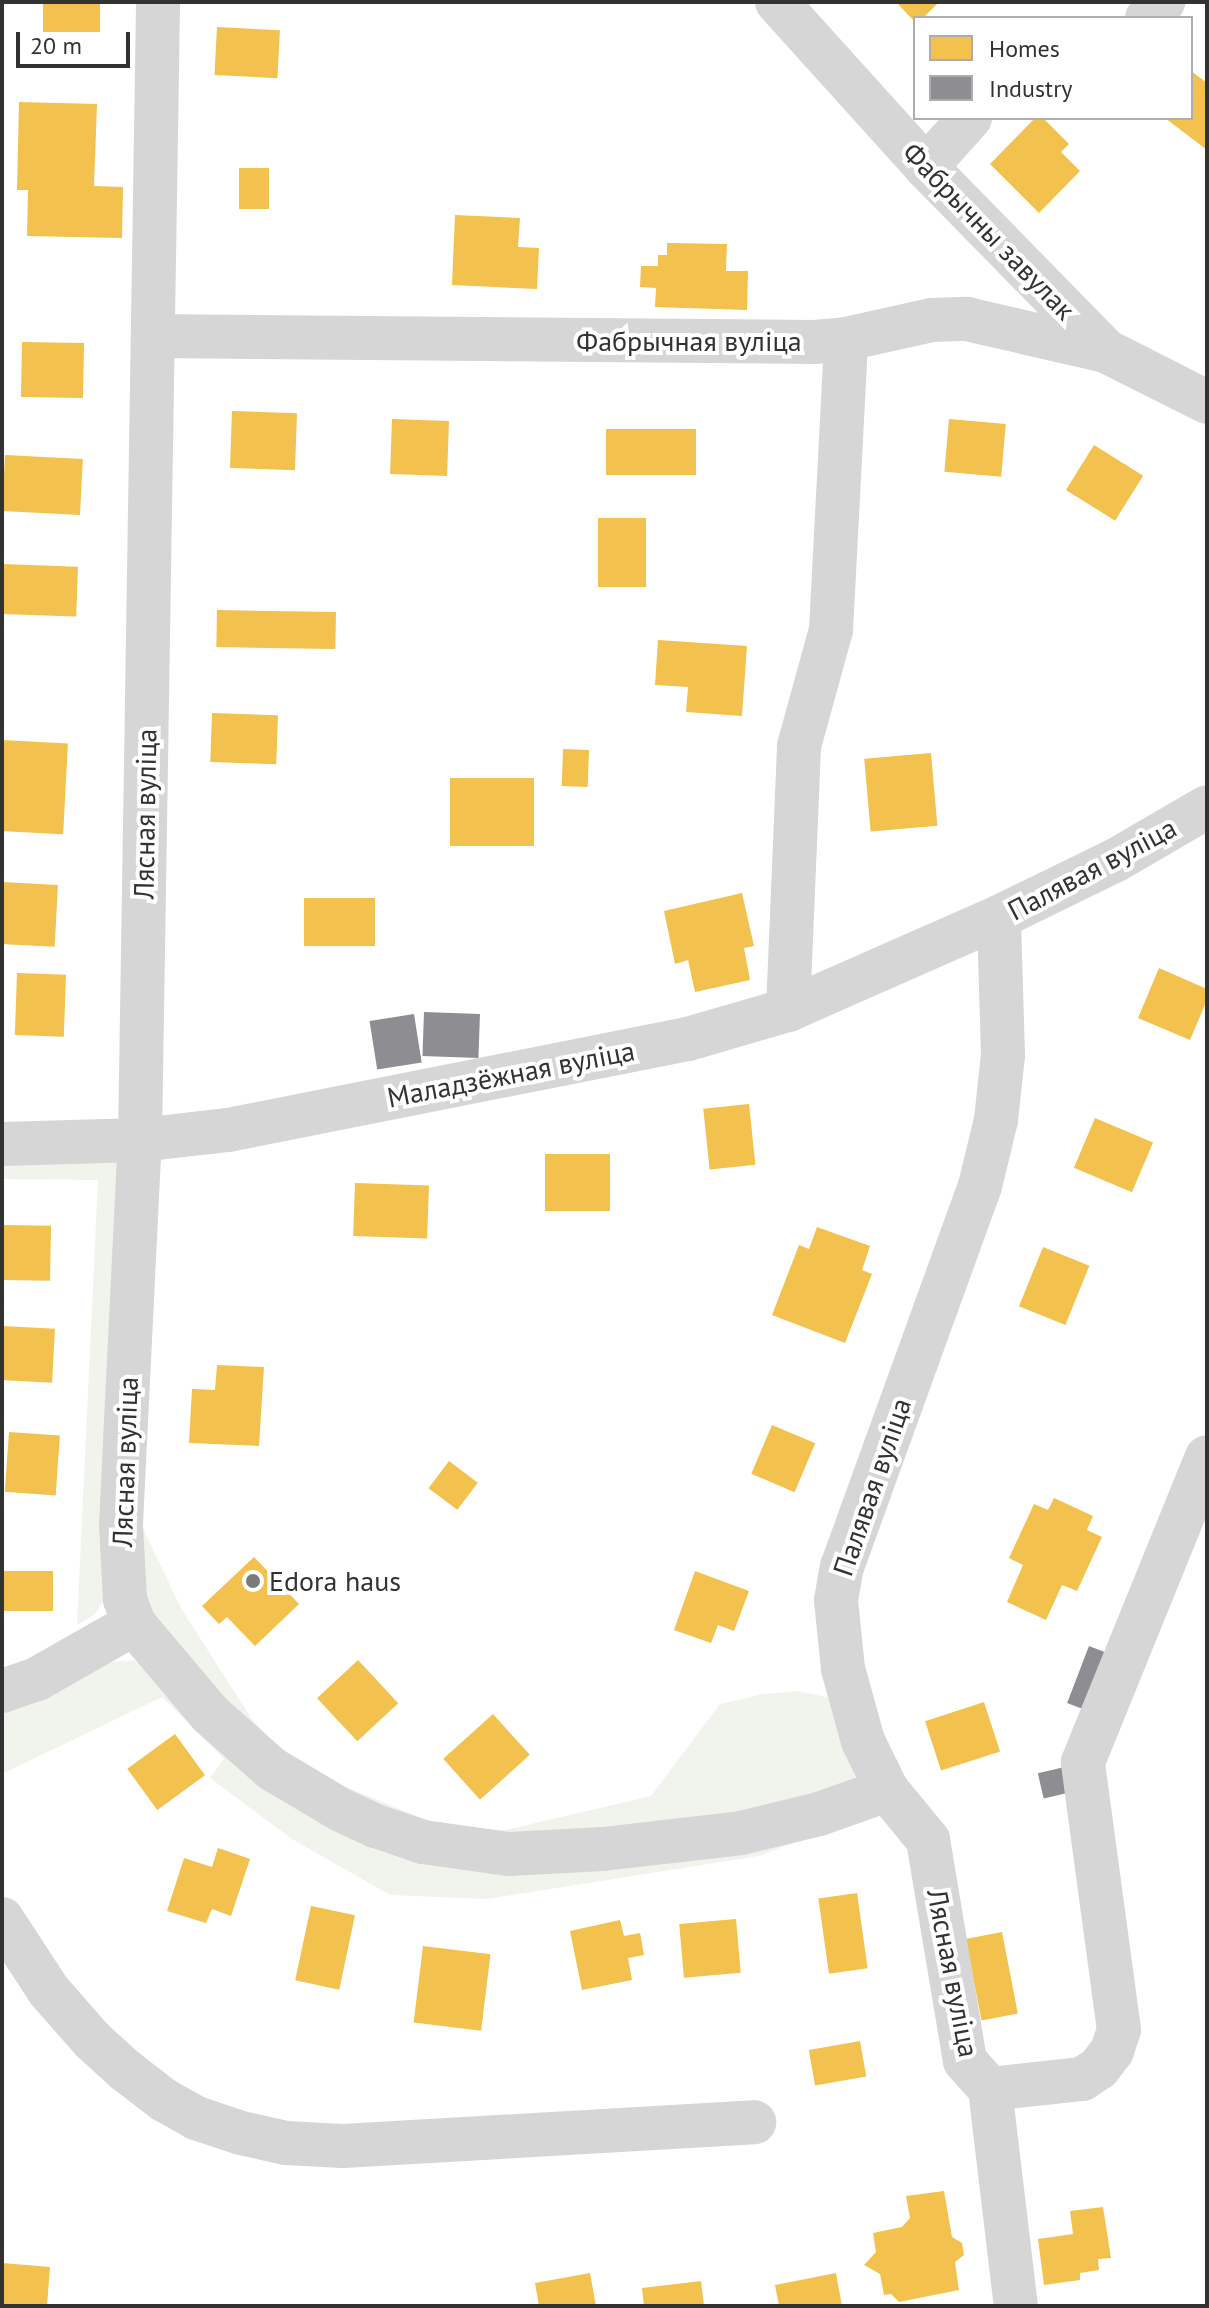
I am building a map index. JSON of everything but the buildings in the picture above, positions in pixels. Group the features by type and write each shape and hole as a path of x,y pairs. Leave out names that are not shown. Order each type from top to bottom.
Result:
{"street":[{"name":"Лясная вуліца","path":"134,1624 125,1599 121,1524 140,1140 158,2"},
{"name":"Фабрычны завулак","path":"777,2 926,167 1106,351"},
{"path":"926,167 968,120"},
{"name":"Фабрычная вуліца","path":"153,336 759,342 846,339 932,320 967,319 1106,351 1207,402"},
{"path":"788,1010 799,746 831,630 846,339"},
{"name":"Палявая вуліца","path":"887,1790 863,1741 851,1698 837,1637 836,1600 842,1567 980,1186 996,1120 1003,1055 999,917 1116,860 1207,807"},
{"name":"Маладзёжная вуліца","path":"2,1144 140,1140 228,1130 688,1039 788,1010 999,917"},
{"path":"990,2089 1082,2079 1099,2068 1112,2051 1119,2030 1083,1762 1207,1457"},
{"path":"2,1691 37,1679 134,1624 210,1714 272,1769 341,1810 423,1842 508,1854 603,1849 741,1833 819,1814 887,1790"},
{"name":"Лясная вуліца","path":"887,1790 928,1840 965,2061 990,2089 1016,2306"},
{"path":"2,1919 49,1991 114,2060 174,2106 196,2118 241,2133 286,2143 343,2146 754,2122"}],"shaded area":[{"path":"2,1157 110,1158 121,1165 105,1599 95,1614 77,1625 98,1180 2,1179"},
{"path":"136,1514 181,1608 251,1718 285,1755 309,1772 461,1834 388,1818 345,1801 275,1760 184,1666 148,1614 139,1589 135,1560"},
{"path":"134,1660 391,1847 836,1827 759,1856 487,1899 390,1895 292,1839 210,1778 224,1759 162,1697 2,1774 2,1712 103,1663"},
{"path":"797,1691 827,1697 846,1716 862,1763 858,1777 849,1785 713,1819 561,1837 461,1834 506,1830 651,1796 720,1704 763,1694"}],"place":[{"name":"Edora haus","path":"253,1581"}]}
